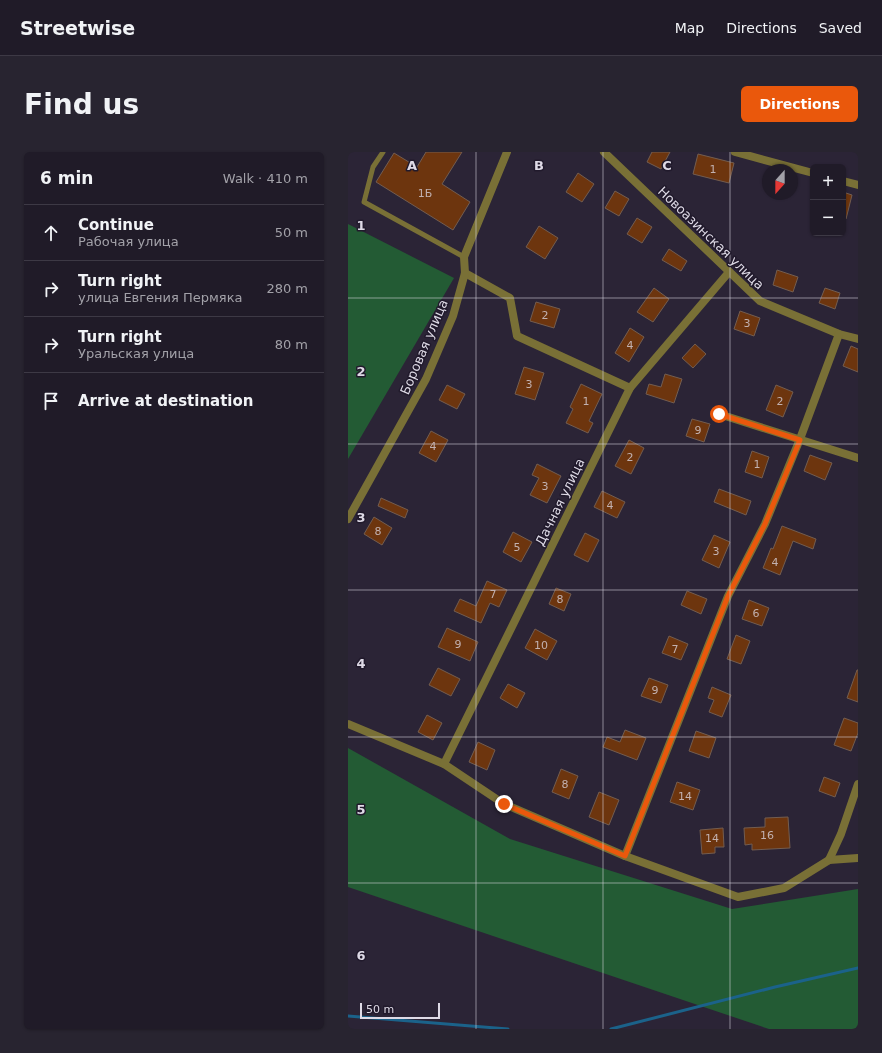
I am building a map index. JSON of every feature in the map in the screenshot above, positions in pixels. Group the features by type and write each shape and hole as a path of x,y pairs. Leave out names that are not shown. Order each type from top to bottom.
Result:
{"street":[{"name":"Боровая улица","path":"348,519 426,379 453,316 465,273 464,257 507,152"},
{"name":"Новоазинская улица","path":"604,152 760,301 839,334 858,339"},
{"path":"735,152 810,172"},
{"path":"846,182 858,185"},
{"name":"Дачная улица","path":"444,764 630,388 729,272"},
{"path":"465,273 510,298 517,336 630,388"},
{"path":"625,856 728,596 765,524 800,440 839,334"},
{"path":"719,414 858,458"},
{"path":"348,724 444,764 504,804 625,856 738,898 784,888 829,860 858,858"},
{"path":"829,860 841,834 858,784"}],"lane":[{"path":"383,152 373,167 364,202 464,257"}],"green space":[{"path":"348,224 454,278 348,459"},
{"path":"348,748 510,839 732,909 858,889 858,1029 769,1029 348,887"}],"building":[{"path":"426,152 462,152 442,184 470,202 453,230 376,182 394,153 417,167"},
{"path":"652,152 670,152 661,169 647,162"},
{"path":"698,154 734,163 729,183 693,174"},
{"path":"578,173 594,184 582,202 566,192"},
{"path":"615,191 629,199 619,216 605,208"},
{"path":"846,193 852,195 846,219"},
{"path":"637,218 652,227 642,243 627,234"},
{"path":"539,226 558,238 545,259 526,247"},
{"path":"669,249 687,261 681,271 662,260"},
{"path":"777,270 798,277 793,292 773,285"},
{"path":"654,288 669,299 653,322 637,312"},
{"path":"825,288 840,293 835,309 819,303"},
{"path":"536,302 560,309 554,328 530,321"},
{"path":"740,311 760,318 754,336 734,329"},
{"path":"630,328 644,337 629,362 615,353"},
{"path":"695,344 706,354 693,368 682,358"},
{"path":"851,346 858,349 858,372 843,366"},
{"path":"524,367 544,373 535,400 515,394"},
{"path":"665,374 682,379 674,403 646,394 649,384 661,387"},
{"path":"581,384 602,394 589,421 593,423 588,433 566,423 573,409 570,407"},
{"path":"447,385 465,394 457,409 439,400"},
{"path":"776,385 793,392 783,417 766,410"},
{"path":"692,419 710,424 704,442 686,436"},
{"path":"431,431 448,440 436,462 419,453"},
{"path":"629,440 644,448 631,474 615,466"},
{"path":"752,451 769,457 762,478 745,472"},
{"path":"810,455 832,463 825,480 804,471"},
{"path":"537,464 561,476 547,503 530,495 539,478 532,475"},
{"path":"719,489 751,501 746,515 714,502"},
{"path":"602,491 625,502 617,518 594,507"},
{"path":"381,498 408,510 405,518 378,506"},
{"path":"374,517 392,528 382,545 364,534"},
{"path":"782,526 816,539 813,549 793,541 780,575 763,568 771,548 773,549"},
{"path":"513,532 532,542 521,562 503,552"},
{"path":"585,533 599,540 588,562 574,555"},
{"path":"714,535 730,542 719,568 702,560"},
{"path":"487,581 507,590 499,607 490,603 481,623 454,611 460,599 476,606"},
{"path":"556,588 571,594 564,611 549,604"},
{"path":"687,591 707,599 701,614 681,605"},
{"path":"749,600 769,608 762,626 742,619"},
{"path":"447,628 478,642 470,661 438,647"},
{"path":"535,629 557,641 547,660 525,648"},
{"path":"736,635 750,641 741,664 727,659"},
{"path":"669,636 688,644 681,660 662,653"},
{"path":"438,668 460,679 451,696 429,685"},
{"path":"858,670 858,702 847,698"},
{"path":"649,678 668,685 661,703 641,696"},
{"path":"508,684 525,693 517,708 500,698"},
{"path":"712,687 731,695 722,717 709,712 714,700 708,698"},
{"path":"427,715 442,723 433,740 418,732"},
{"path":"844,718 858,723 858,733 851,751 834,745"},
{"path":"625,730 646,738 637,760 603,747 607,737 620,742"},
{"path":"696,731 716,738 709,758 689,751"},
{"path":"478,742 495,750 487,770 469,762"},
{"path":"561,769 578,776 569,799 552,792"},
{"path":"824,777 840,783 835,797 819,791"},
{"path":"677,782 700,790 693,810 670,802"},
{"path":"599,792 619,800 609,825 589,817"},
{"path":"788,817 790,848 752,850 752,844 745,845 744,828 765,827 765,818"},
{"path":"723,828 724,847 715,847 715,853 702,854 700,830"}],"waterway":[{"path":"611,1029 775,987 858,968"},
{"path":"348,1016 508,1029"}],"route":[{"path":"504,804 625,856 728,596 765,524 800,440 719,414"}]}
